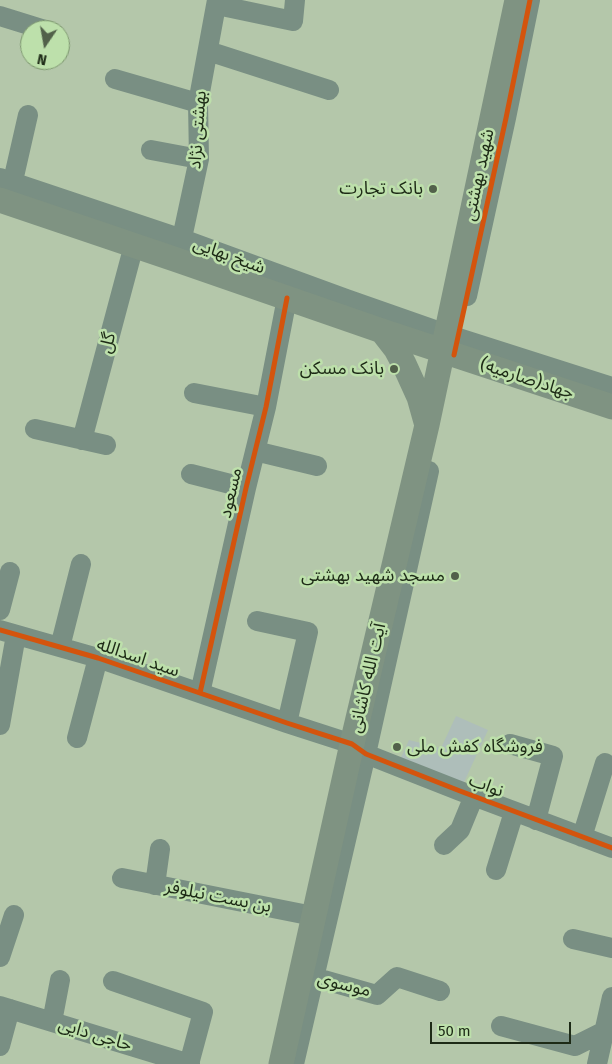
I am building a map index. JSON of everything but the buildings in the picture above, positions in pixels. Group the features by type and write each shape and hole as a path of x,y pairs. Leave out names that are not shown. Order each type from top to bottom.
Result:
{"main road":[{"name":"شهید بهشتی","path":"450,345 518,0"},
{"name":"شیخ بهایی","path":"5,191 134,246 180,249 287,298 382,331 450,345"},
{"path":"382,331 396,348 420,397 427,424"},
{"name":"جهاد(صارمیه)","path":"450,345 612,407"},
{"name":"آیت الله کاشانی","path":"281,1064 308,975 313,916 359,749 427,424 450,345"}],"street":[{"path":"217,2 293,21 295,0"},
{"name":"شهید بهشتی","path":"450,345 506,118 530,0"},
{"name":"بهشتی نژاد","path":"180,249 199,159 198,103 217,2"},
{"path":"0,16 20,22"},
{"path":"208,51 329,90"},
{"path":"115,79 198,103"},
{"path":"5,191 28,115"},
{"path":"151,150 199,159"},
{"name":"شیخ بهایی","path":"5,191 180,249 346,299 450,345"},
{"name":"گل","path":"82,440 134,246"},
{"name":"مسعود","path":"200,693 266,407 287,298"},
{"name":"جهاد(صارمیه)","path":"450,345 612,387"},
{"name":"آیت الله کاشانی","path":"294,1064 308,975 450,345"},
{"path":"194,393 266,407"},
{"path":"35,429 106,445"},
{"path":"255,451 317,466"},
{"path":"191,474 246,488"},
{"path":"60,647 80,564"},
{"path":"0,610 10,572"},
{"path":"257,621 308,632 287,724"},
{"path":"0,725 8,632"},
{"name":"سید اسدالله","path":"8,632 98,658 359,749"},
{"path":"77,738 98,658"},
{"path":"510,744 553,756 536,820"},
{"name":"نواب","path":"359,749 514,812 612,848"},
{"path":"582,837 605,763"},
{"path":"444,845 460,830 474,796"},
{"path":"496,870 514,812"},
{"path":"155,885 160,849"},
{"name":"بن بست نیلوفر","path":"122,878 313,916"},
{"path":"0,957 14,915"},
{"path":"573,939 612,948"},
{"name":"موسوی","path":"308,975 377,995 397,977 440,990"},
{"path":"52,1022 60,980"},
{"path":"113,982 203,1012 189,1064"},
{"path":"597,1064 609,1031 612,997"},
{"path":"0,1046 5,1007"},
{"name":"حاجی دایی","path":"5,1007 189,1064"},
{"path":"500,1026 575,1046 609,1031"}],"cycle path":[{"path":"454,355 530,0"},
{"path":"200,693 266,407 287,298"},
{"path":"0,630 98,658 352,744 366,754 612,848"}],"place":[{"name":"بانک تجارت","path":"433,189"},
{"name":"بانک مسکن","path":"394,369"},
{"name":"مسجد شهید بهشتی","path":"455,576"},
{"name":"فروشگاه کفش ملی","path":"397,747"}]}
